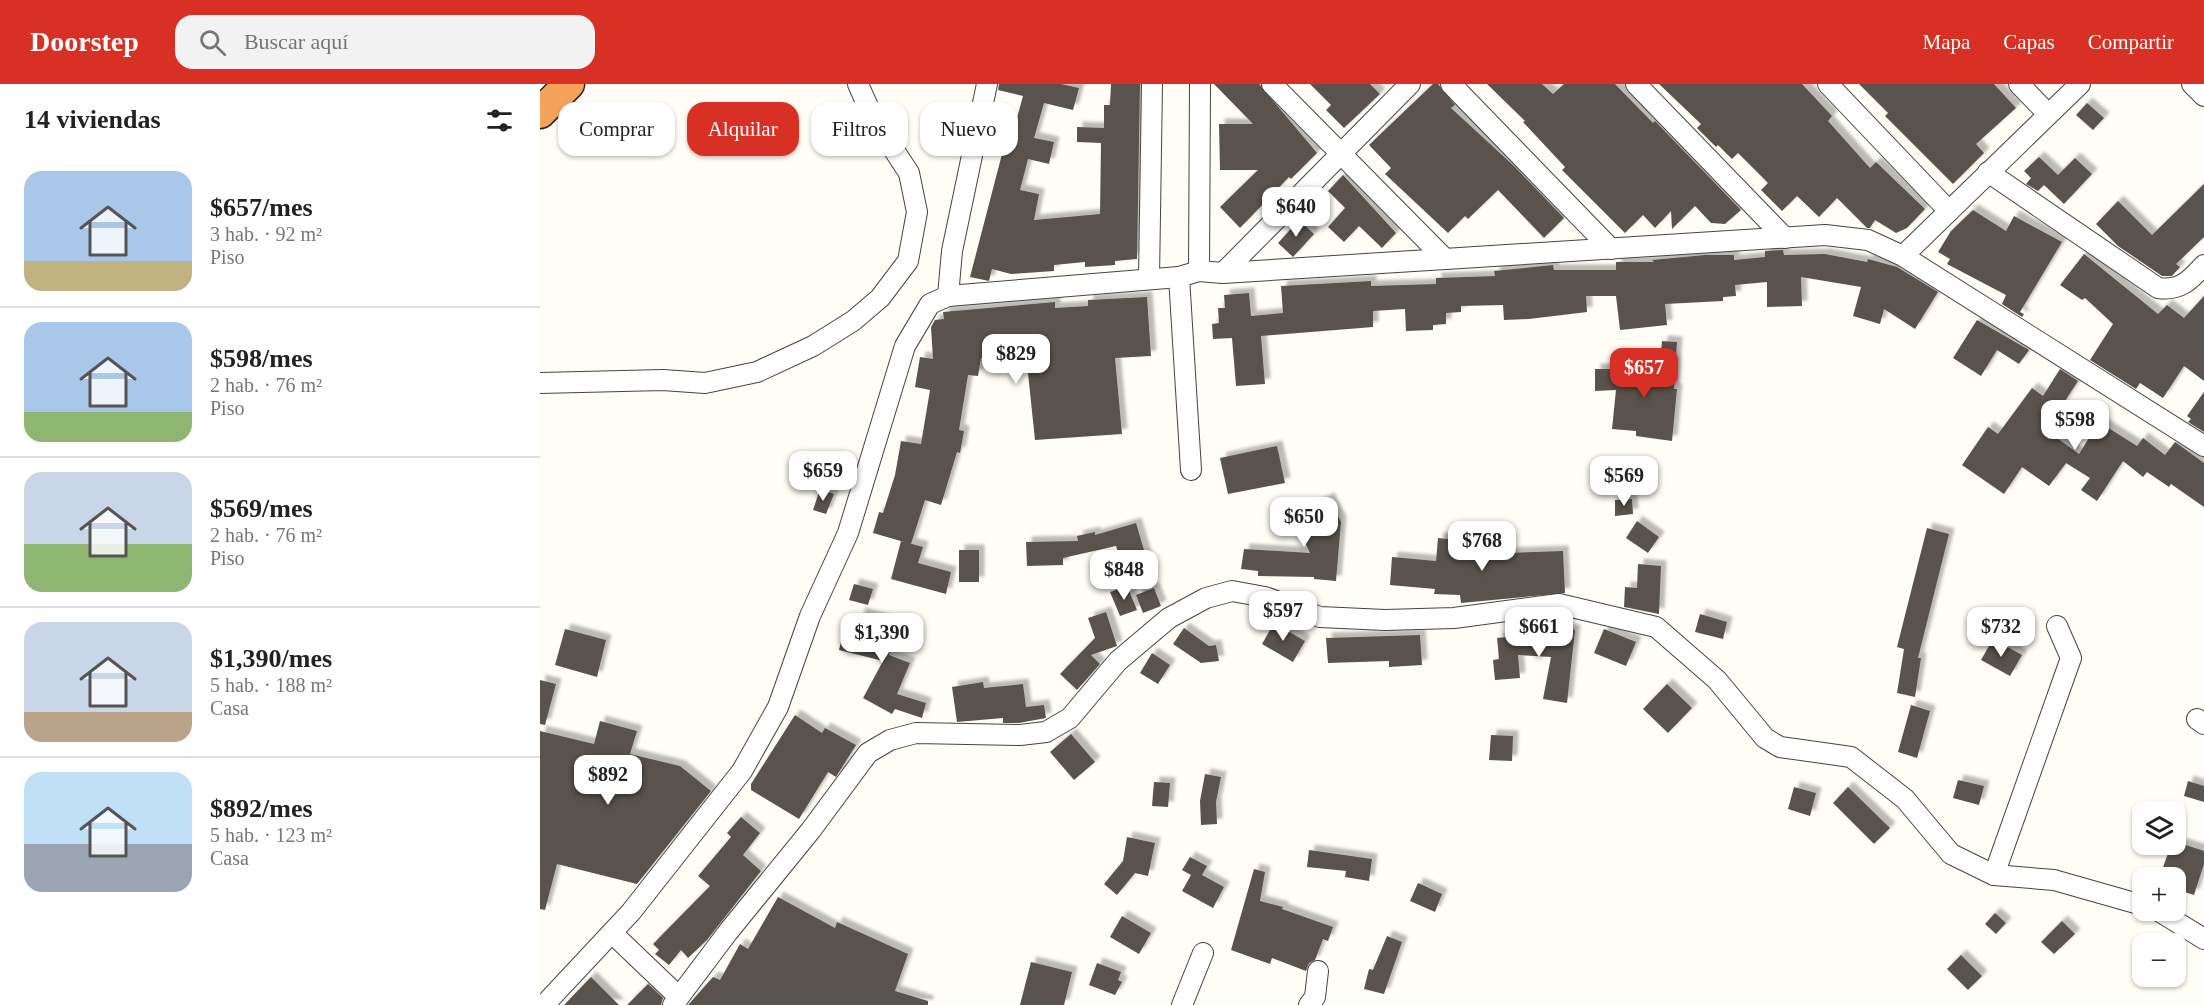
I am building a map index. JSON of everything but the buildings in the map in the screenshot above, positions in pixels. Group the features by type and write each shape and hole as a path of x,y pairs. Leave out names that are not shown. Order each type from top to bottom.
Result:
{"highway":[{"path":"540,104 545,84"},
{"path":"540,113 569,84"}],"street":[{"path":"540,383 663,380 705,383 757,372 813,346 853,321 880,298 908,261 917,212 909,173 873,118 858,84"},
{"path":"948,296 952,251 987,84"},
{"path":"1149,278 1152,84"},
{"path":"1199,271 1200,84"},
{"path":"1272,84 1445,259"},
{"path":"1223,273 1340,152 1410,84"},
{"path":"1451,84 1611,249"},
{"path":"1636,84 1785,238"},
{"path":"1828,84 1948,210"},
{"path":"2019,84 2048,114"},
{"path":"1903,256 2080,84"},
{"path":"2192,84 2204,96"},
{"path":"1988,172 2158,288 2178,288 2187,283 2204,265"},
{"path":"544,1005 613,934 742,771 778,707 810,616 848,533 905,346 930,304 948,296 1179,276 1199,271 1223,273 1825,235 1868,240 1903,256 2204,446"},
{"path":"1179,276 1191,470"},
{"path":"613,934 676,1001 868,753 890,740 916,733 1020,735 1046,732 1070,718 1118,661 1169,618 1206,598 1232,591 1265,597 1320,616 1385,620 1454,618 1559,604 1656,627 1717,680 1765,738 1780,747 1851,758 1905,799 1951,854 1994,875 2054,880 2132,902"},
{"path":"1994,875 2071,658 2057,626"},
{"path":"2175,921 2204,939"},
{"path":"1182,1005 1203,953"},
{"path":"1309,1005 1315,997 1318,971"}]}
